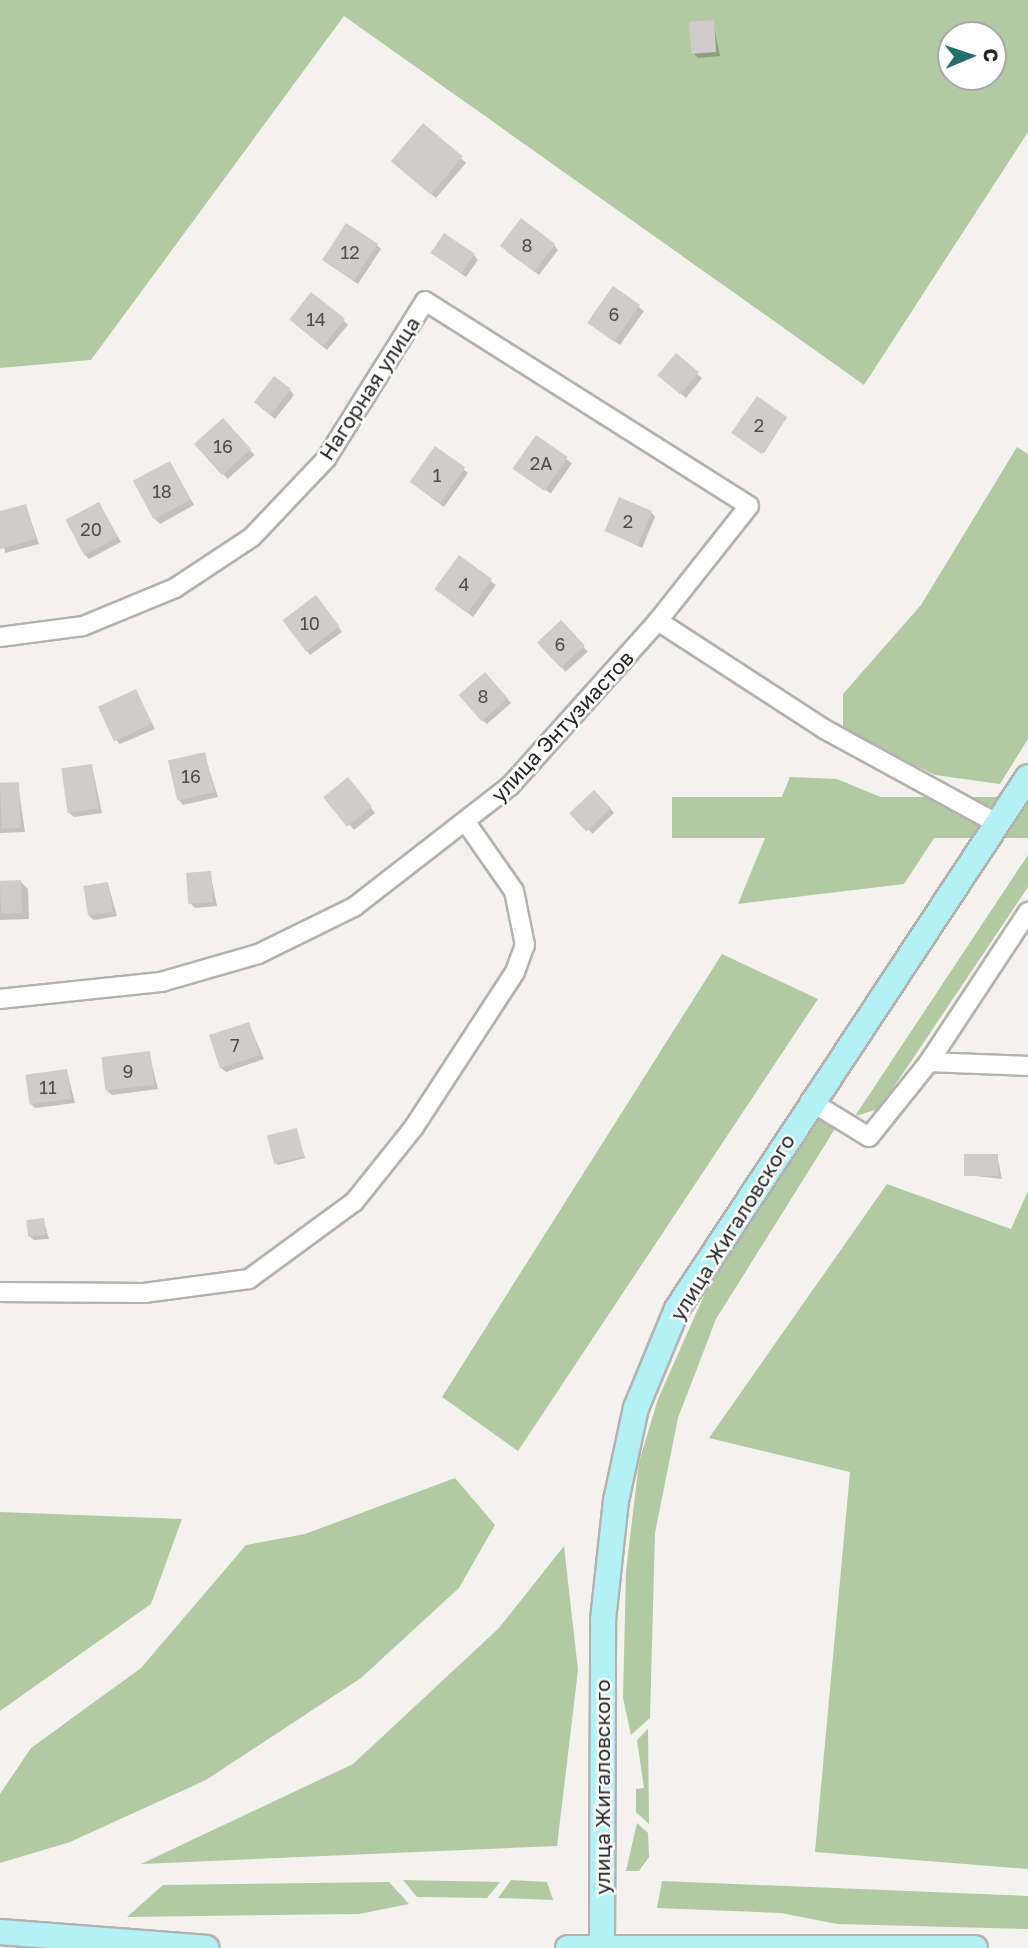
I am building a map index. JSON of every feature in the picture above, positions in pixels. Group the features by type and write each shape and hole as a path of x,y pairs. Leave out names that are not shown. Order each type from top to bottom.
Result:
{"main road":[{"name":"улица Жигаловского","path":"602,1947 603,1620 616,1501 636,1408 677,1309 810,1101 1028,777"},
{"path":"0,1932 206,1948"},
{"path":"568,1948 975,1948"}],"street":[{"name":"Нагорная улица","path":"0,636 83,626 175,588 252,537 326,459 425,301 749,506 658,621"},
{"path":"658,621 824,729 998,824"},
{"name":"улица Энтузиастов","path":"0,999 162,982 258,954 354,907 467,824 510,786 658,621"},
{"path":"0,1292 144,1293 249,1279 354,1202 414,1128 515,972 525,946 514,891 467,824"},
{"path":"810,1101 869,1137 929,1062 1028,912"},
{"path":"929,1062 1028,1066"}],"green space":[{"path":"0,0 1028,0 1028,132 864,385 344,16 91,360 0,368"},
{"path":"1017,447 1028,454 1028,739 1000,784 935,775 843,731 843,694 921,605"},
{"path":"790,777 837,779 944,823 904,884 738,904"},
{"path":"672,797 1028,797 1028,838 672,838"},
{"path":"1028,855 1028,887 879,1109 855,1116"},
{"path":"722,954 818,999 518,1451 442,1397"},
{"path":"819,1113 838,1124 716,1319 678,1418 655,1533 650,1718 631,1735 623,1698 626,1571 639,1462 658,1399 706,1291"},
{"path":"887,1184 1011,1229 1028,1191 1028,1869 815,1852 850,1472 709,1438"},
{"path":"455,1478 495,1525 459,1588 361,1678 206,1780 70,1842 0,1863 0,1794 31,1748 141,1668 246,1545 305,1534"},
{"path":"0,1512 182,1519 151,1604 0,1711"},
{"path":"564,1546 578,1670 557,1846 141,1864 353,1764 499,1628"},
{"path":"648,1729 649,1824 636,1812 636,1789 644,1788 637,1740"},
{"path":"637,1823 648,1833 649,1857 639,1871 626,1871"},
{"path":"403,1880 500,1882 487,1898 417,1897"},
{"path":"511,1880 547,1882 553,1900 498,1898"},
{"path":"662,1881 1028,1896 1028,1929 837,1924 781,1913 657,1908"},
{"path":"389,1882 409,1904 359,1914 127,1917 163,1885"}],"building":[{"path":"714,20 716,52 691,54 689,22"},
{"path":"423,123 463,156 431,195 391,161"},
{"path":"521,218 555,244 534,272 500,246"},
{"path":"346,223 378,244 354,281 322,260"},
{"path":"444,233 475,254 461,274 431,253"},
{"path":"613,286 640,305 614,342 587,323"},
{"path":"311,292 345,318 323,346 289,320"},
{"path":"676,353 699,372 680,394 657,375"},
{"path":"274,376 291,389 271,415 254,402"},
{"path":"757,396 787,417 761,454 731,433"},
{"path":"223,418 251,449 222,475 194,444"},
{"path":"536,435 568,457 544,491 512,469"},
{"path":"435,446 465,467 440,503 410,482"},
{"path":"170,461 191,500 154,520 133,481"},
{"path":"619,497 652,511 638,545 605,531"},
{"path":"99,502 118,537 84,555 65,520"},
{"path":"26,504 36,539 0,549 0,511"},
{"path":"459,555 492,579 467,613 434,589"},
{"path":"316,595 339,626 306,651 282,620"},
{"path":"561,620 585,646 561,668 537,643"},
{"path":"485,672 508,698 482,721 459,695"},
{"path":"136,689 152,723 114,741 98,707"},
{"path":"205,752 214,792 177,800 168,761"},
{"path":"92,764 98,809 68,813 61,768"},
{"path":"348,777 372,807 347,827 323,797"},
{"path":"19,782 21,828 2,829 0,783"},
{"path":"594,790 611,808 586,831 569,813"},
{"path":"211,871 213,902 188,904 186,873"},
{"path":"21,880 22,913 1,914 0,881"},
{"path":"108,882 113,912 88,916 83,886"},
{"path":"249,1022 260,1055 220,1068 209,1035"},
{"path":"150,1051 154,1085 106,1091 101,1057"},
{"path":"67,1069 71,1099 30,1105 25,1075"},
{"path":"297,1128 304,1156 274,1164 267,1135"},
{"path":"964,1154 998,1154 998,1176 964,1176"},
{"path":"44,1218 46,1235 28,1237 26,1220"}]}
